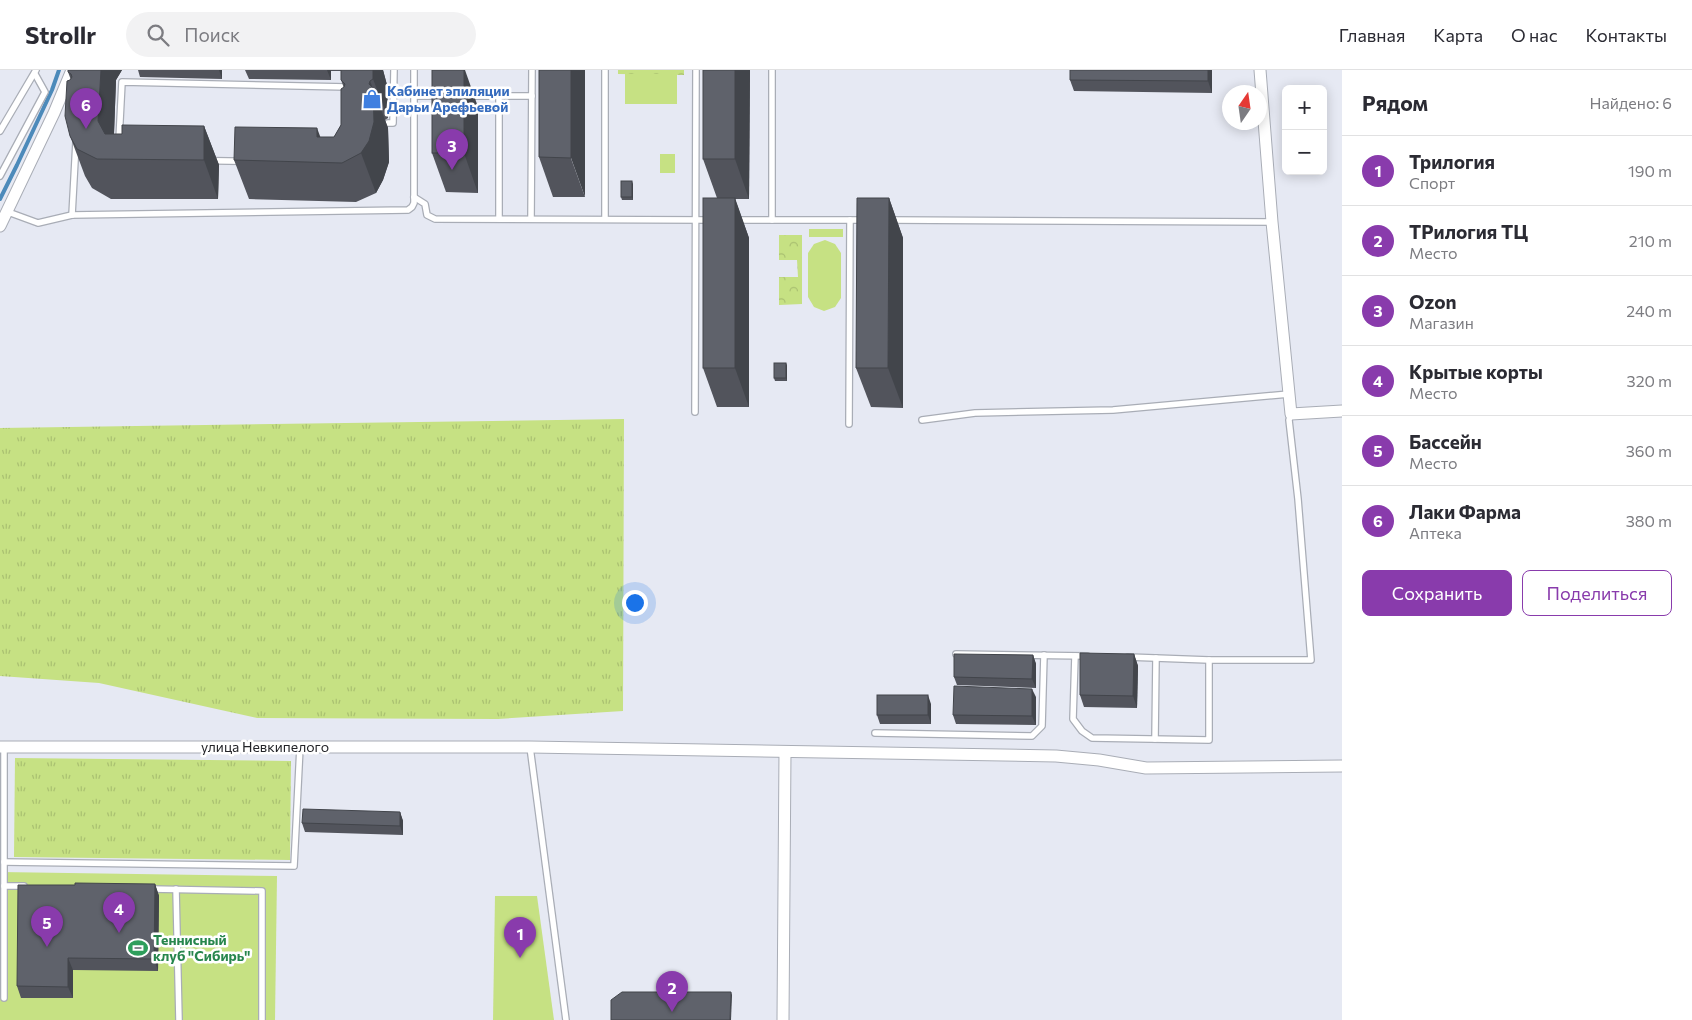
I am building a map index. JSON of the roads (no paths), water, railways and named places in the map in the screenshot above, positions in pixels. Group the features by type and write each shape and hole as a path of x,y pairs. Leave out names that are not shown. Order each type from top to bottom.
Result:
{"street":[{"path":"0,226 54,113 72,70"},
{"path":"1260,70 1272,222 1291,414 1342,411"},
{"name":"улица Невкипелого","path":"2,747 530,747 1056,756 1099,760 1146,768 1342,766"},
{"path":"783,1020 784,752"}],"lane":[{"path":"388,123 393,123 394,70"},
{"path":"8,212 38,223 72,215 403,211 412,208 414,197 414,70"},
{"path":"531,219 532,70"},
{"path":"605,70 605,220"},
{"path":"695,412 696,70"},
{"path":"772,70 772,220"},
{"path":"0,131 35,72"},
{"path":"0,176 44,92 35,72"},
{"path":"122,82 347,87 347,124 346,163 118,159 117,117 122,82"},
{"path":"414,96 442,96"},
{"path":"461,96 532,96"},
{"path":"499,96 499,219"},
{"path":"347,124 355,124"},
{"path":"72,215 76,135"},
{"path":"414,197 425,204 427,215 431,218 714,220"},
{"path":"732,220 868,220"},
{"path":"849,424 850,220"},
{"path":"886,220 1272,222"},
{"path":"922,420 975,413 1113,410 1289,394"},
{"path":"1120,657 1209,660 1311,660 1298,499 1289,420 1291,414"},
{"path":"956,654 1093,656"},
{"path":"874,733 1032,736 1042,726 1044,655"},
{"path":"1075,656 1073,718 1082,731 1092,738 1210,740 1209,660"},
{"path":"1155,739 1156,658"},
{"path":"1033,692 1042,693"},
{"path":"2,747 4,998"},
{"path":"4,862 294,866 300,747"},
{"path":"530,747 566,1020"},
{"path":"4,886 33,886"},
{"path":"148,889 262,891 262,1020"},
{"path":"176,889 179,1020"}],"waterway":[{"path":"0,199 52,90 59,70"}],"place":[{"name":"Кабинет эпиляции Дарьи Арефьевой","path":"372,99"},
{"name":"Лаки Фарма","path":"86,129"},
{"name":"Ozon","path":"452,170"},
{"name":"Крытые корты","path":"119,933"},
{"name":"Бассейн","path":"47,947"},
{"name":"Теннисный клуб \"Сибирь\"","path":"138,948"},
{"name":"Трилогия","path":"520,958"},
{"name":"ТРилогия ТЦ","path":"672,1012"}]}
